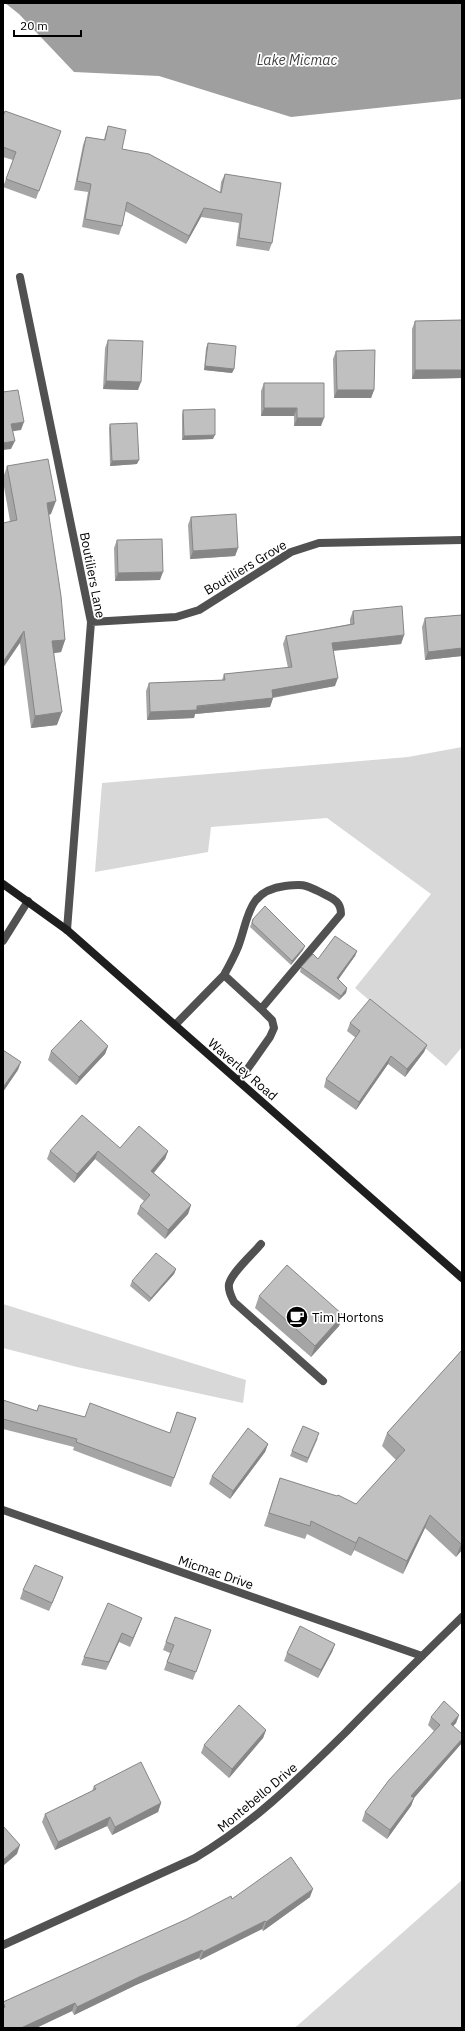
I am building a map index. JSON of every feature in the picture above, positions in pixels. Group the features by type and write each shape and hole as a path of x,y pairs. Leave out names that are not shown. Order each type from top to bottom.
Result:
{"main road":[{"name":"Waverley Road","path":"3,884 67,930 462,1278"}],"street":[{"name":"Boutiliers Lane","path":"20,277 91,622 67,930"},
{"name":"Boutiliers Grove","path":"91,622 176,617 199,610 284,556 319,543 462,540"},
{"path":"175,1025 224,975 238,946 246,916 257,899 274,888 304,884 336,900 341,906 341,914 261,1009"},
{"path":"3,941 28,901"},
{"path":"224,975 272,1020 274,1028 270,1037 239,1081"},
{"path":"261,1244 233,1276 229,1284 229,1293 234,1302 323,1381"},
{"name":"Micmac Drive","path":"3,1510 422,1656"},
{"name":"Montebello Drive","path":"3,1944 195,1858 223,1841 254,1818 286,1790 462,1616"}],"shaded area":[{"path":"462,747 462,1047 446,1066 355,988 431,894 327,818 211,827 208,852 95,872 102,783 408,757"},
{"path":"3,1304 246,1380 243,1403 77,1367 3,1348"},
{"path":"462,1880 462,2028 293,2028 297,2026"}],"water":[{"name":"Lake Micmac","path":"5,3 462,3 462,99 291,117 159,76 74,72 19,14"}],"building":[{"path":"5,111 61,131 39,191 6,179 16,152 3,147 3,116"},
{"path":"108,126 126,130 122,149 149,154 221,193 225,174 281,183 272,243 239,238 242,214 204,208 189,236 127,202 122,226 85,219 91,184 77,181 86,137 105,140"},
{"path":"462,320 462,370 415,370 415,321"},
{"path":"108,340 143,341 141,382 106,381"},
{"path":"208,343 236,346 234,369 205,366"},
{"path":"375,350 374,390 337,390 336,351"},
{"path":"264,383 324,383 324,418 297,418 297,408 264,408"},
{"path":"18,390 24,422 11,424 15,441 3,443 3,392"},
{"path":"215,409 215,435 184,436 183,410"},
{"path":"137,423 139,460 112,461 110,424"},
{"path":"48,459 56,501 47,503 61,596 65,640 52,641 62,712 35,716 24,631 3,662 3,523 17,520 7,466"},
{"path":"236,514 238,548 193,551 191,517"},
{"path":"162,539 163,572 118,573 117,540"},
{"path":"402,606 404,635 332,643 338,678 272,690 273,698 197,706 197,710 150,712 149,683 225,680 224,674 292,667 286,636 354,624 353,611"},
{"path":"462,615 462,648 428,652 425,618"},
{"path":"265,906 305,946 292,961 252,923 253,919"},
{"path":"335,936 357,951 337,978 347,988 341,996 301,967 313,954 318,959"},
{"path":"370,999 427,1045 407,1069 391,1056 359,1102 326,1079 360,1031 350,1023"},
{"path":"81,1020 108,1046 79,1077 51,1051"},
{"path":"3,1050 21,1062 4,1086 3,1085"},
{"path":"82,1115 120,1148 139,1126 168,1151 151,1171 191,1205 168,1230 140,1206 150,1195 98,1151 77,1174 50,1151"},
{"path":"156,1253 176,1269 151,1298 132,1281"},
{"name":"Tim Hortons","path":"287,1265 343,1315 315,1346 259,1296"},
{"path":"462,1350 461,1544 430,1515 407,1561 359,1537 356,1543 311,1521 310,1526 269,1513 280,1478 337,1496 338,1495 356,1504 405,1450 387,1433"},
{"path":"3,1400 37,1411 39,1405 85,1417 90,1403 170,1433 177,1412 196,1418 174,1478 76,1442 77,1439 3,1419"},
{"path":"303,1426 319,1433 308,1458 292,1451"},
{"path":"248,1428 268,1444 233,1491 212,1476"},
{"path":"35,1565 63,1577 52,1603 23,1590"},
{"path":"108,1603 142,1618 133,1638 122,1633 109,1662 84,1657"},
{"path":"175,1617 211,1630 196,1672 167,1662 174,1645 166,1642"},
{"path":"300,1626 335,1644 321,1670 287,1653"},
{"path":"444,1701 459,1715 451,1724 462,1734 462,1739 411,1796 414,1798 390,1830 365,1812 389,1780 440,1725 431,1717"},
{"path":"239,1705 266,1730 232,1769 204,1745"},
{"path":"141,1762 161,1803 115,1827 110,1817 58,1842 45,1814 96,1789 94,1786"},
{"path":"3,1826 20,1845 3,1860"},
{"path":"291,1857 313,1889 266,1922 265,1921 203,1952 202,1950 139,1977 77,2007 75,2003 21,2028 3,2028 3,2008 5,2007 3,2002 187,1919 231,1896 232,1899"}],"place":[{"name":"Tim Hortons","path":"297,1317"}]}
